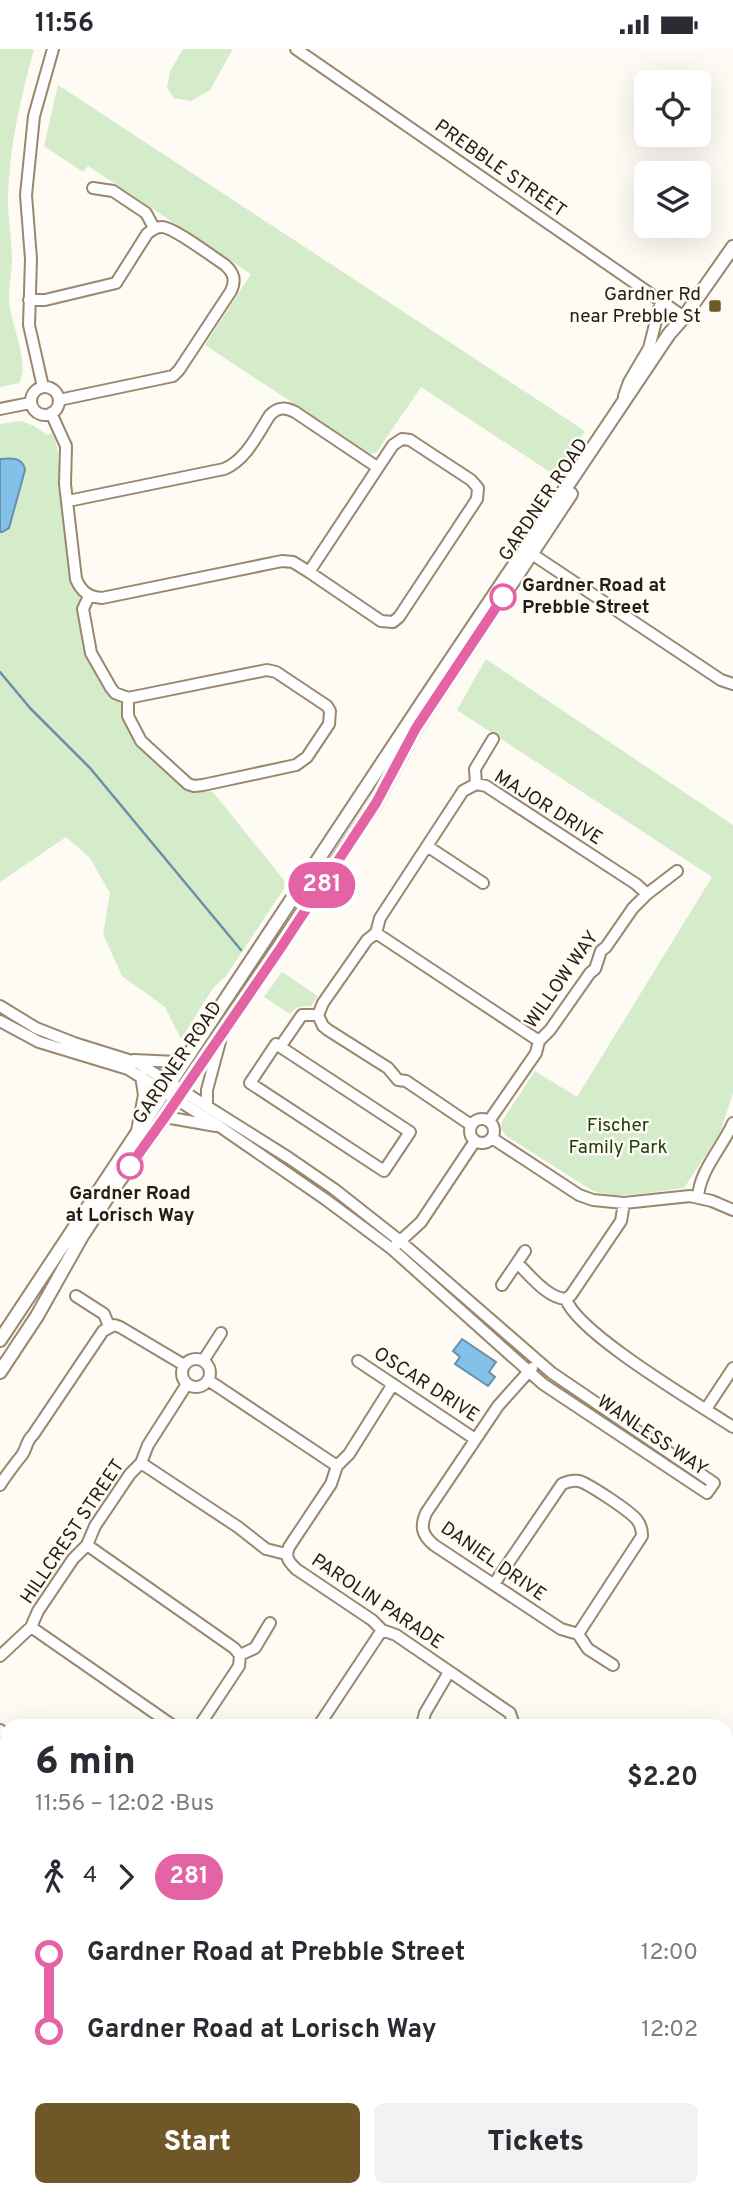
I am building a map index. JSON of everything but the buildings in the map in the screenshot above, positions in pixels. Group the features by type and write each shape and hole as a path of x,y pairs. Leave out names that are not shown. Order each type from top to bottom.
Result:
{"street":[{"path":"43,387 29,325 31,259 26,195 34,116 53,49"},
{"name":"PREBBLE STREET","path":"296,49 684,317"},
{"path":"93,188 113,191 146,213 154,228"},
{"path":"29,300 45,300 116,283 147,234 154,228 168,227 225,265 234,278 231,291 173,376 59,400"},
{"name":"GARDNER ROAD","path":"0,1340 509,571 669,334 733,247"},
{"path":"621,405 629,382 649,348 661,301"},
{"name":"GARDNER ROAD","path":"0,1372 37,1316 82,1236 280,949 369,814 395,771 416,728 676,335 684,317"},
{"path":"43,387 52,389 59,400 57,408 43,415 38,414 30,403 35,390 43,387"},
{"path":"0,409 30,403"},
{"path":"68,501 224,469 241,458 270,415 284,408 295,412 377,467"},
{"path":"51,413 66,446 65,484 76,579 89,596 102,599 282,561 293,562 380,621 393,622 399,617 477,499 479,493 475,484 407,439 397,441 377,467 309,572"},
{"path":"532,554 721,680 733,684"},
{"path":"89,596 83,609 91,653 115,693 128,698 267,670 276,672 327,706 331,717 307,757 296,765 194,786 183,780 141,741 128,716 128,698"},
{"path":"476,784 475,769 493,739"},
{"name":"MAJOR DRIVE","path":"318,1014 367,940 376,933 380,918 463,791 470,785 486,786 636,884 647,894"},
{"path":"427,846 483,883"},
{"name":"WILLOW WAY","path":"489,1121 536,1053 539,1041 595,969 600,951 606,947 633,908 677,871"},
{"path":"376,933 539,1041"},
{"path":"0,1006 36,1028 74,1043 131,1059 176,1062 189,1054"},
{"path":"280,1047 302,1015 318,1014 323,1026 328,1030 376,1063 388,1068 398,1080 406,1081 471,1125"},
{"path":"0,1021 39,1042 128,1069 167,1087"},
{"path":"207,1105 207,1090 222,1031"},
{"path":"276,1044 280,1047 410,1132 384,1171 250,1083 276,1044"},
{"path":"131,1059 180,1095"},
{"name":"GARDNER ROAD","path":"137,1133 144,1095 141,1076"},
{"name":"WANLESS WAY","path":"180,1095 207,1105 334,1189 400,1241 552,1373 714,1483 707,1493 543,1384 391,1249 180,1095"},
{"path":"165,1117 219,1126"},
{"path":"480,1119 489,1121 494,1127 492,1138 482,1143 475,1141 470,1132 471,1125 480,1119"},
{"path":"698,1198 701,1179 733,1123"},
{"path":"492,1138 579,1195 593,1200 624,1203 690,1196 733,1210"},
{"path":"391,1249 421,1222 475,1141"},
{"path":"517,1263 551,1294 559,1299 566,1299 621,1221 624,1203"},
{"path":"502,1285 525,1251"},
{"path":"76,1296 104,1314 109,1326"},
{"path":"566,1299 571,1312 608,1345 733,1427"},
{"path":"0,1485 23,1454 27,1441 109,1326 120,1327 184,1365"},
{"path":"203,1361 221,1333"},
{"path":"192,1359 203,1361 210,1371 208,1380 200,1387 187,1384 182,1376 184,1365 192,1359"},
{"name":"OSCAR DRIVE","path":"358,1361 475,1439"},
{"name":"DANIEL DRIVE","path":"538,1361 498,1406 475,1439 426,1513 422,1531 434,1545 561,1629 578,1634 588,1649 613,1665"},
{"path":"706,1409 733,1368"},
{"path":"208,1380 337,1465"},
{"name":"HILLCREST STREET","path":"0,1656 31,1627 38,1611 73,1559 87,1545 95,1526 130,1474 141,1464 148,1445 187,1384"},
{"name":"PAROLIN PARADE","path":"393,1384 349,1454 337,1465 331,1483 289,1547 286,1554 288,1561 372,1620 382,1630 396,1635 510,1713 512,1719"},
{"path":"141,1464 238,1527 266,1549 286,1554"},
{"path":"494,1584 562,1484 578,1481 587,1485 631,1514 642,1528 642,1536 578,1634"},
{"path":"87,1545 234,1648 240,1655 239,1667 204,1719"},
{"path":"240,1655 255,1648 270,1623"},
{"path":"31,1627 163,1719"},
{"path":"323,1719 382,1630"},
{"path":"424,1719 449,1672"}],"green space":[{"path":"0,49 34,49 16,122 8,197 12,262 9,300 23,365 22,375 19,383 0,387"},
{"path":"183,49 233,49 210,90 191,101 174,98 167,88 170,72"},
{"path":"58,85 585,431 556,476 421,387 376,453 370,454 205,345 251,274 88,166 83,172 44,146"},
{"path":"21,421 47,435 52,433 55,440 69,575 80,597 78,608 109,693 123,706 124,719 199,790 213,792 287,884 226,976 213,988 181,1039 165,1007 122,976 103,934 110,893 90,858 66,837 0,882 0,532 9,528 25,470 24,465 16,459 0,459 0,424"},
{"name":"Fischer Family Park","path":"486,659 733,825 733,1093 720,1133 684,1188 626,1195 593,1191 506,1136 501,1129 502,1121 535,1071 577,1097 712,877 457,710"},
{"path":"282,972 318,996 311,1006 299,1007 290,1014 264,997"}],"water":[{"path":"0,459 19,461 25,470 9,528 2,532 0,532"},
{"path":"462,1339 496,1362 489,1372 495,1377 488,1386 455,1364 460,1357 453,1351"}],"waterway":[{"path":"0,672 30,708 90,768 241,950"}],"bus line":[{"name":"281","path":"130,1166 280,949 376,803 416,728 503,597"}],"place":[{"name":"Gardner Rd near Prebble St","path":"715,306"},
{"name":"Gardner Road at Prebble Street","path":"503,597"},
{"name":"Gardner Road at Lorisch Way","path":"130,1166"}]}
